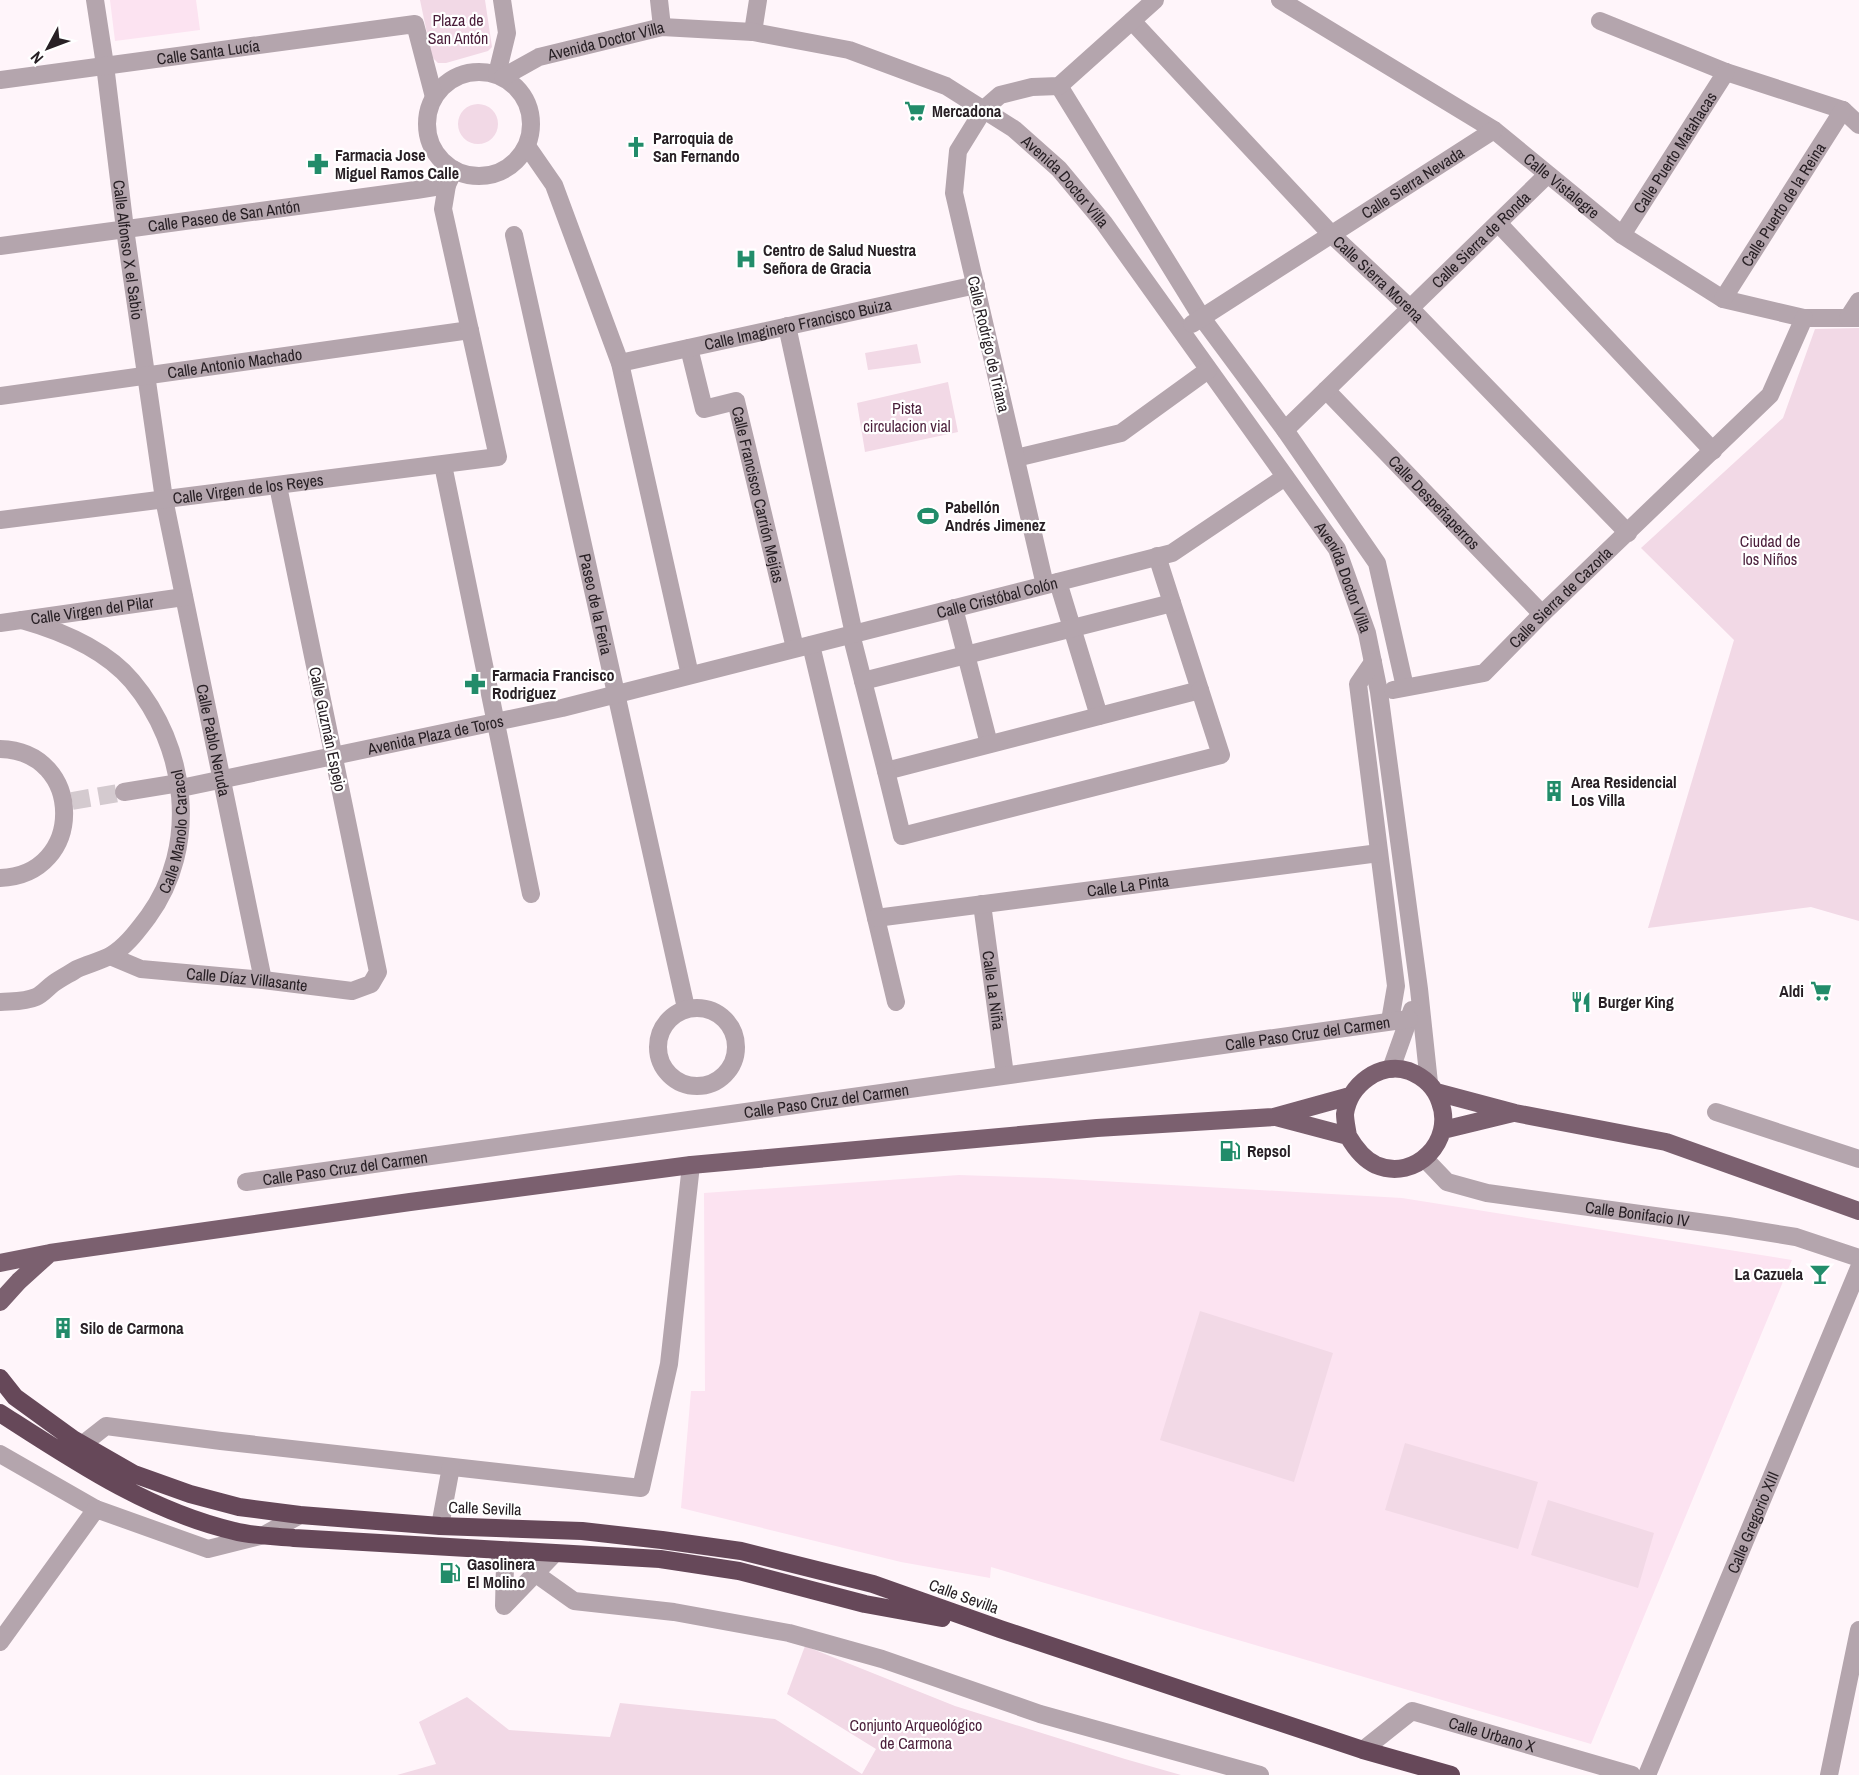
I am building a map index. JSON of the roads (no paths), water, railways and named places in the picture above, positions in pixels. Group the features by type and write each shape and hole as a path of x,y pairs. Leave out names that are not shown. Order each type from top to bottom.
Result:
{"highway":[{"name":"Calle Sevilla","path":"0,1378 15,1397 83,1444 134,1474 190,1494 239,1507 300,1515 440,1526 582,1531 741,1551 873,1584 1000,1629"},
{"name":"Calle Sevilla","path":"0,1413 127,1491 180,1515 235,1532 660,1560 739,1571 865,1604 1000,1629"},
{"path":"1000,1629 1363,1750 1451,1775"}],"main road":[{"path":"1433,1087 1444,1111 1443,1130 1437,1146 1425,1159 1410,1166 1393,1168 1376,1165 1357,1151 1348,1136 1345,1115 1350,1096 1360,1083 1375,1073 1391,1069 1408,1071 1433,1087 1515,1113 1666,1142 1859,1211"},
{"path":"0,1263 50,1253 398,1203 691,1165 1096,1128 1274,1117 1350,1096"},
{"path":"1443,1130 1515,1113"},
{"path":"1274,1117 1348,1136"},
{"path":"0,1302 50,1253"}],"street":[{"name":"Calle Alfonso X el Sabio","path":"95,0 164,499"},
{"path":"500,75 507,33 502,0"},
{"path":"659,0 662,27"},
{"path":"753,32 758,0"},
{"path":"984,109 1000,95 1032,87 1059,86 1155,0"},
{"name":"Calle Vistalegre","path":"1280,0 1494,130 1622,235 1723,299 1804,318 1853,318"},
{"name":"Calle Sierra Morena","path":"1132,21 1331,234 1410,308 1628,533"},
{"path":"1600,21 1726,72 1843,110 1859,125"},
{"name":"Calle Santa Lucía","path":"0,80 415,24 434,97"},
{"name":"Avenida Doctor Villa","path":"500,75 539,57 662,27 753,32 849,50 946,86 1014,129 1059,169 1104,223 1337,549 1367,633 1379,692 1433,1087"},
{"path":"451,177 488,176 504,171 518,160 528,146 532,130 531,114 526,99 516,86 500,75 478,71 461,74 446,83 434,97 428,113 427,129 431,146 451,177 443,209 470,330"},
{"name":"Calle Puerto Matahacas","path":"1622,235 1726,72"},
{"name":"Avenida Doctor Villa","path":"1059,86 1202,318 1285,430 1377,562 1405,687"},
{"name":"Calle Rodrígo de Triana","path":"984,109 958,151 954,193 1016,458 1052,583 1072,628 1099,716"},
{"name":"Calle Puerto de la Reina","path":"1723,299 1843,110"},
{"name":"Calle Sierra Nevada","path":"1181,332 1494,130"},
{"path":"528,146 554,185 620,363 690,675"},
{"name":"Calle Sierra de Ronda","path":"1285,430 1547,175"},
{"name":"Calle Paseo de San Antón","path":"0,246 416,190 451,177"},
{"path":"1498,222 1713,451"},
{"name":"Paseo de la Feria","path":"514,236 686,1008"},
{"name":"Calle Imaginero Francisco Buiza","path":"620,363 976,285"},
{"path":"1853,318 1859,301"},
{"name":"Calle Sierra de Cazorla","path":"1379,692 1484,673 1542,614 1770,395 1804,318"},
{"path":"787,326 852,634 902,836 1221,754 1157,556"},
{"name":"Calle Antonio Machado","path":"0,396 470,330"},
{"name":"Calle Virgen de los Reyes","path":"0,520 498,458 470,330"},
{"name":"Calle Francisco Carrión Mejías","path":"689,348 704,409 736,401 803,647"},
{"path":"1016,458 1121,433 1208,370"},
{"name":"Calle Despeñaperros","path":"1326,390 1542,614"},
{"path":"443,465 531,894"},
{"name":"Calle Cristóbal Colón","path":"690,675 1172,553 1285,477"},
{"name":"Calle Guzmán Espejo","path":"278,486 378,972"},
{"name":"Calle Pablo Neruda","path":"164,499 263,980"},
{"name":"Calle Virgen del Pilar","path":"0,623 184,597"},
{"path":"863,681 1172,603"},
{"path":"954,608 989,744"},
{"name":"Calle Manolo Caracol","path":"22,620 45,627 81,643 108,659 131,680 154,713 163,731 180,786 182,810 177,852 164,892 141,927 110,956"},
{"path":"803,647 876,918 896,1002"},
{"path":"1373,662 1358,684 1396,986 1390,1021"},
{"name":"Avenida Plaza de Toros","path":"124,792 222,779 334,756 496,722 690,675"},
{"path":"886,771 1200,690"},
{"path":"0,749 22,752 39,761 58,783 68,801 65,822 54,851 33,870 0,878"},
{"name":"Calle La Pinta","path":"876,918 1379,853"},
{"name":"Calle La Niña","path":"982,904 1005,1075"},
{"path":"0,1002 37,997 66,975 89,963 110,956"},
{"name":"Calle Díaz Villasante","path":"110,956 141,969 352,991 371,984 378,972"},
{"path":"1391,1069 1419,989"},
{"path":"699,1007 712,1010 724,1017 732,1027 736,1040 736,1053 732,1066 724,1076 712,1083 699,1086 687,1085 675,1080 666,1071 660,1059 658,1047 665,1023 674,1014 686,1008 699,1007"},
{"name":"Calle Paso Cruz del Carmen","path":"246,1182 1409,1018"},
{"path":"699,1086 706,1118"},
{"path":"1716,1112 1859,1159"},
{"name":"Calle Bonifacio IV","path":"1425,1159 1447,1182 1487,1193 1796,1237 1859,1258"},
{"path":"83,1444 106,1426 641,1488 669,1364 691,1165"},
{"name":"Calle Gregorio XIII","path":"1647,1775 1859,1268"},
{"path":"0,1454 96,1509 208,1549 264,1535 300,1515"},
{"path":"440,1526 451,1467"},
{"path":"0,1642 96,1509"},
{"path":"497,1551 505,1564 504,1606 554,1554"},
{"path":"536,1574 574,1601 674,1612 789,1633 882,1659 1040,1714 1260,1775"},
{"path":"1829,1775 1859,1630"},
{"name":"Calle Urbano X","path":"1363,1750 1412,1711 1632,1775"}],"tunnel":[{"path":"72,801 124,792"}],"place":[{"name":"Mercadona","path":"915,111"},
{"name":"Parroquia de San Fernando","path":"636,147"},
{"name":"Farmacia Jose Miguel Ramos Calle","path":"318,164"},
{"name":"Centro de Salud Nuestra Señora de Gracia","path":"746,259"},
{"name":"Pabellón Andrés Jimenez","path":"928,516"},
{"name":"Farmacia Francisco Rodriguez","path":"475,684"},
{"name":"Area Residencial Los Villa","path":"1554,791"},
{"name":"Aldi","path":"1821,991"},
{"name":"Burger King","path":"1581,1002"},
{"name":"Repsol","path":"1230,1151"},
{"name":"La Cazuela","path":"1820,1274"},
{"name":"Silo de Carmona","path":"63,1328"},
{"name":"Gasolinera El Molino","path":"450,1573"}],"park label":[{"name":"Plaza de San Antón","path":"458,29"},
{"name":"Pista circulacion vial","path":"907,417"},
{"name":"Ciudad de los Niños","path":"1770,550"},
{"name":"Conjunto Arqueológico de Carmona","path":"916,1734"}]}
